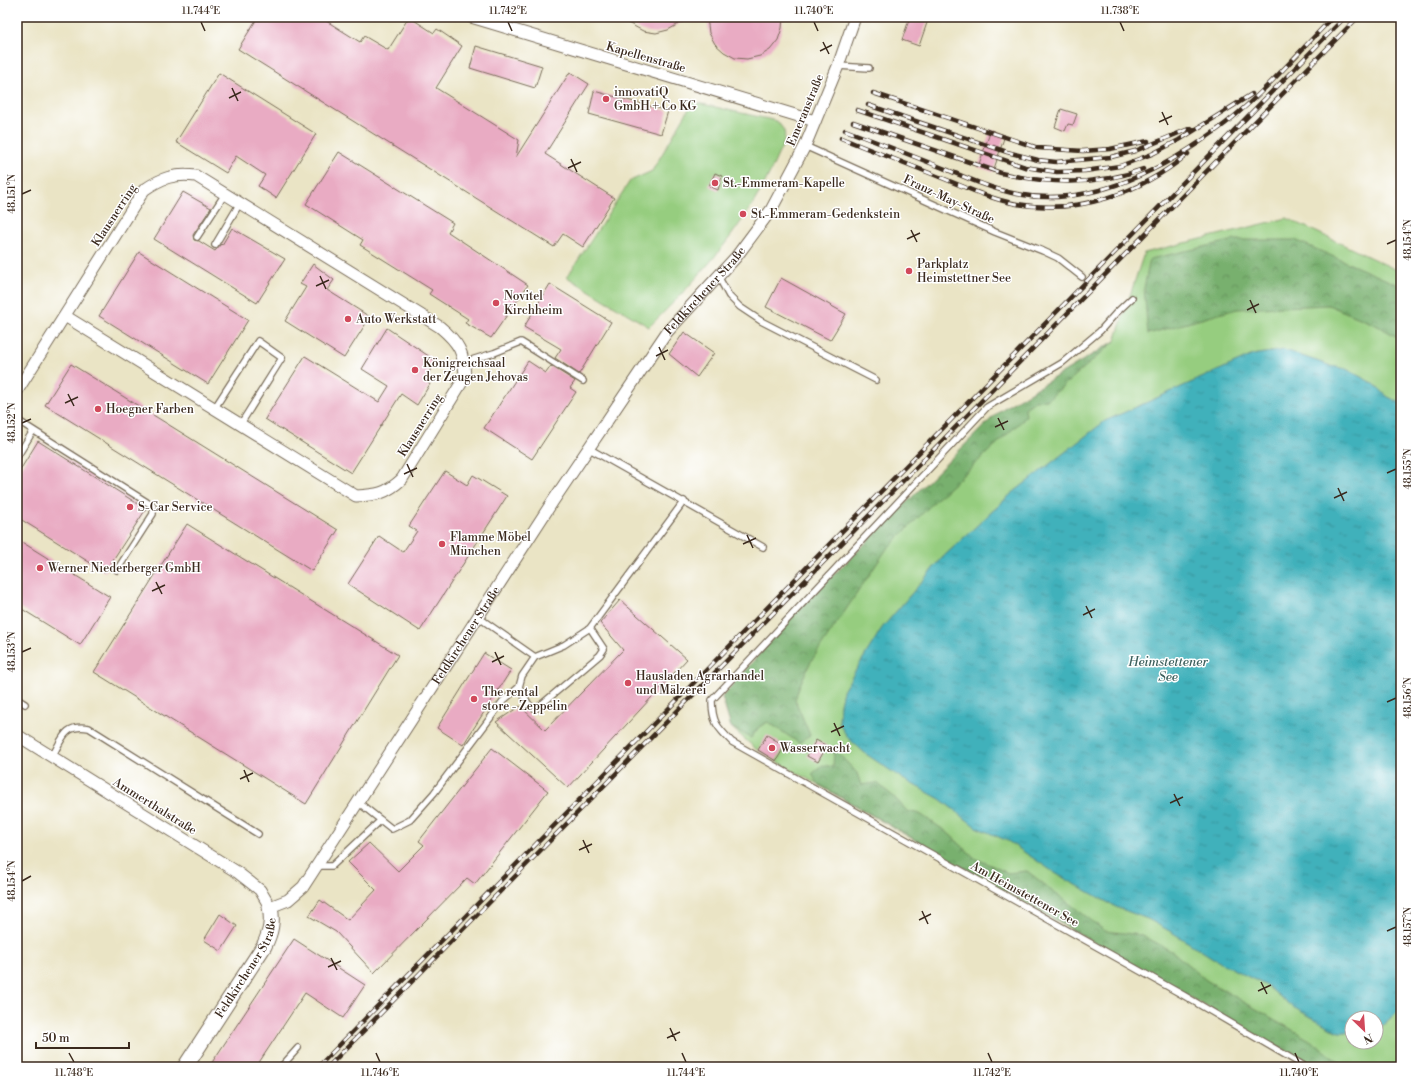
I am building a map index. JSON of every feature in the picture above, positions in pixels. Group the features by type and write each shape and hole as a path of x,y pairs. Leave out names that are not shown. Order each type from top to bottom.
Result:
{"street":[{"name":"Kapellenstraße","path":"471,17 815,121"},
{"name":"Emeranstraße","path":"771,210 804,146 815,121 838,66 855,17"},
{"name":"Klausnerring","path":"17,391 144,190 157,180 172,175 184,174 196,176 440,327 454,338 461,349 465,377 402,480 391,489 377,495 356,496 65,316"},
{"name":"Feldkirchener Straße","path":"185,1067 264,946 271,929 272,917 270,907 296,895 303,887 588,448 666,332 736,257 771,210"},
{"name":"Ammerthalstraße","path":"17,735 238,872 260,890 270,907"}],"lane":[{"path":"838,66 869,68"},
{"name":"Franz-May-Straße","path":"804,146 995,232 1058,258 1082,277"},
{"path":"197,238 224,194"},
{"path":"215,245 240,203"},
{"path":"718,276 729,296 740,307 761,321 876,380"},
{"name":"Am Heimstettener See","path":"1132,298 1100,331 1062,364 987,407 712,700 712,716 718,729 732,742 1183,995 1306,1067"},
{"path":"214,409 258,341 282,358 240,425"},
{"path":"464,362 494,353 521,342 583,381"},
{"path":"17,420 153,506 153,514 117,570"},
{"path":"17,457 33,431"},
{"path":"588,448 763,547"},
{"path":"358,802 392,829 410,820 434,793 503,701 519,687 522,676 535,658 564,645 590,628 684,501"},
{"path":"478,617 535,658"},
{"path":"519,687 529,705 536,709 604,650 590,628"},
{"path":"17,699 25,704"},
{"path":"52,757 67,730 73,727 89,728 258,834"},
{"path":"317,866 332,866 381,820"},
{"path":"281,1067 298,1048"}],"green space":[{"path":"693,102 777,121 785,134 785,138 766,181 738,226 704,269 649,327 567,277 630,181 652,171"},
{"path":"1287,218 1401,272 1401,403 1388,397 1374,384 1346,369 1331,366 1284,350 1253,355 1105,421 1010,495 943,557 882,628 843,691 840,704 839,723 848,738 866,754 903,779 940,799 976,827 1008,841 1055,873 1116,907 1148,919 1221,963 1267,986 1291,1006 1339,1032 1344,1032 1344,1050 1384,1050 1384,1025 1401,1009 1401,1067 1312,1067 757,750 731,727 722,697 999,411 1115,341 1144,253"},
{"path":"1235,240 1295,240 1401,286 1401,339 1374,324 1328,305 1237,309 1148,334 1144,288 1150,259"},
{"path":"1115,341 1047,400 1035,401 1025,408 1026,417 938,498 886,550 810,663 799,687 795,700 810,735 799,743 768,722 759,727 751,738 731,727 722,697 793,615 999,411"},
{"path":"834,749 857,773 861,785 877,783 894,797 907,811 920,814 947,832 975,858 1008,873 1027,871 1105,931 1142,935 1173,952 1206,980 1310,1040 1340,1062 1350,1067 1312,1067 818,784 812,774 823,765 833,767"}],"water":[{"name":"Heimstettener See","path":"1284,350 1331,366 1346,369 1374,384 1388,397 1401,403 1401,1009 1384,1025 1384,1010 1344,1010 1344,1032 1339,1032 1291,1006 1267,986 1221,963 1148,919 1116,907 1055,873 1008,841 976,827 940,799 903,779 866,754 848,738 839,723 840,704 843,691 882,628 943,557 1010,495 1105,421 1253,355"}],"building":[{"path":"258,17 320,17 360,42 364,36 388,50 409,17 434,33 437,29 462,46 436,88 519,140 516,157 570,72 589,84 545,154 614,198 583,247 563,234 554,247 238,49"},
{"path":"617,17 691,17 668,30 656,33 643,31"},
{"path":"707,17 783,17 782,28 778,40 770,50 760,56 747,59 735,58 724,52 715,44 709,33"},
{"path":"910,17 929,17 919,46 902,40"},
{"path":"476,46 542,66 535,88 470,68"},
{"path":"219,73 316,134 276,198 258,186 265,175 236,156 226,173 176,142"},
{"path":"594,91 668,111 661,134 589,114"},
{"path":"1061,109 1077,114 1073,125 1068,124 1065,131 1055,127"},
{"path":"991,130 1005,135 993,172 978,167"},
{"path":"339,152 453,223 448,232 528,285 491,338 465,323 468,319 429,294 432,290 360,245 363,240 306,204"},
{"name":"St.-Emmeram-Kapelle","path":"715,173 722,176 718,190 709,186"},
{"path":"183,192 211,208 193,235 194,240 199,241 215,251 221,244 222,245 232,228 285,259 257,303 154,239"},
{"path":"139,252 248,320 208,384 99,316"},
{"path":"313,264 334,280 327,290 370,317 344,358 285,321 306,287 300,284"},
{"path":"781,278 846,314 830,340 766,307"},
{"path":"550,284 611,322 579,374 555,358 561,349 524,327"},
{"path":"387,328 436,361 424,380 430,384 417,405 401,394 351,473 265,419 305,356 379,402 389,386 362,369"},
{"path":"684,332 714,353 697,377 669,354"},
{"path":"528,361 546,373 551,366 575,381 570,388 576,392 532,459 484,428"},
{"path":"71,364 338,530 312,571 45,405"},
{"path":"38,441 146,509 105,572 17,517 17,475"},
{"name":"Flamme Möbel München","path":"445,471 467,485 473,475 507,496 420,631 348,584 379,536 403,552 417,531 409,526"},
{"path":"187,524 398,655 306,804 94,672"},
{"name":"Werner Niederberger GmbH","path":"17,539 110,597 80,645 17,606"},
{"name":"Hausladen Agrarhandel und Mälzerei","path":"620,600 687,659 568,788 496,722 520,706 545,730 623,650 600,623"},
{"name":"The rental store - Zeppelin","path":"484,653 511,670 463,745 437,728"},
{"name":"Wasserwacht","path":"767,735 785,746 776,761 758,750"},
{"path":"816,740 827,746 818,762 807,756"},
{"path":"492,748 548,791 475,884 467,878 374,973 336,932 309,916 320,900 348,920 376,890 348,862 369,843 398,871 424,845 419,841"},
{"path":"220,914 237,926 221,951 204,940"},
{"path":"294,939 365,985 343,1018 305,993 256,1067 209,1067"}],"railway":[{"path":"845,130 979,183 1007,192 1045,197 1073,195 1101,190 1128,181 1154,169 1180,155 1226,123 1268,85 1333,17"},
{"path":"318,1067 1345,17"},
{"path":"328,1067 1358,17"},
{"path":"873,93 1038,148 1083,151 1110,149 1148,141"},
{"path":"857,110 1025,167 1057,172 1085,171 1120,166 1152,154 1179,140 1252,94"},
{"path":"868,105 1007,152 1038,160 1056,162 1111,157 1135,151 1191,128"},
{"path":"853,122 1001,173 1019,177 1054,181 1090,181 1126,175 1143,169"},
{"path":"841,138 986,196 1007,202 1040,207 1086,203 1108,198 1150,180 1188,154"}],"place":[{"name":"innovatiQ GmbH + Co KG","path":"606,99"},
{"name":"St.-Emmeram-Kapelle","path":"715,183"},
{"name":"St.-Emmeram-Gedenkstein","path":"743,214"},
{"name":"Parkplatz Heimstettner See","path":"909,271"},
{"name":"Novitel Kirchheim","path":"496,303"},
{"name":"Auto Werkstatt","path":"348,319"},
{"name":"Königreichsaal der Zeugen Jehovas","path":"415,370"},
{"name":"Hoegner Farben","path":"98,409"},
{"name":"S-Car Service","path":"130,507"},
{"name":"Flamme Möbel München","path":"442,544"},
{"name":"Werner Niederberger GmbH","path":"40,568"},
{"name":"Hausladen Agrarhandel und Mälzerei","path":"628,683"},
{"name":"The rental store - Zeppelin","path":"474,699"},
{"name":"Wasserwacht","path":"772,748"}]}
